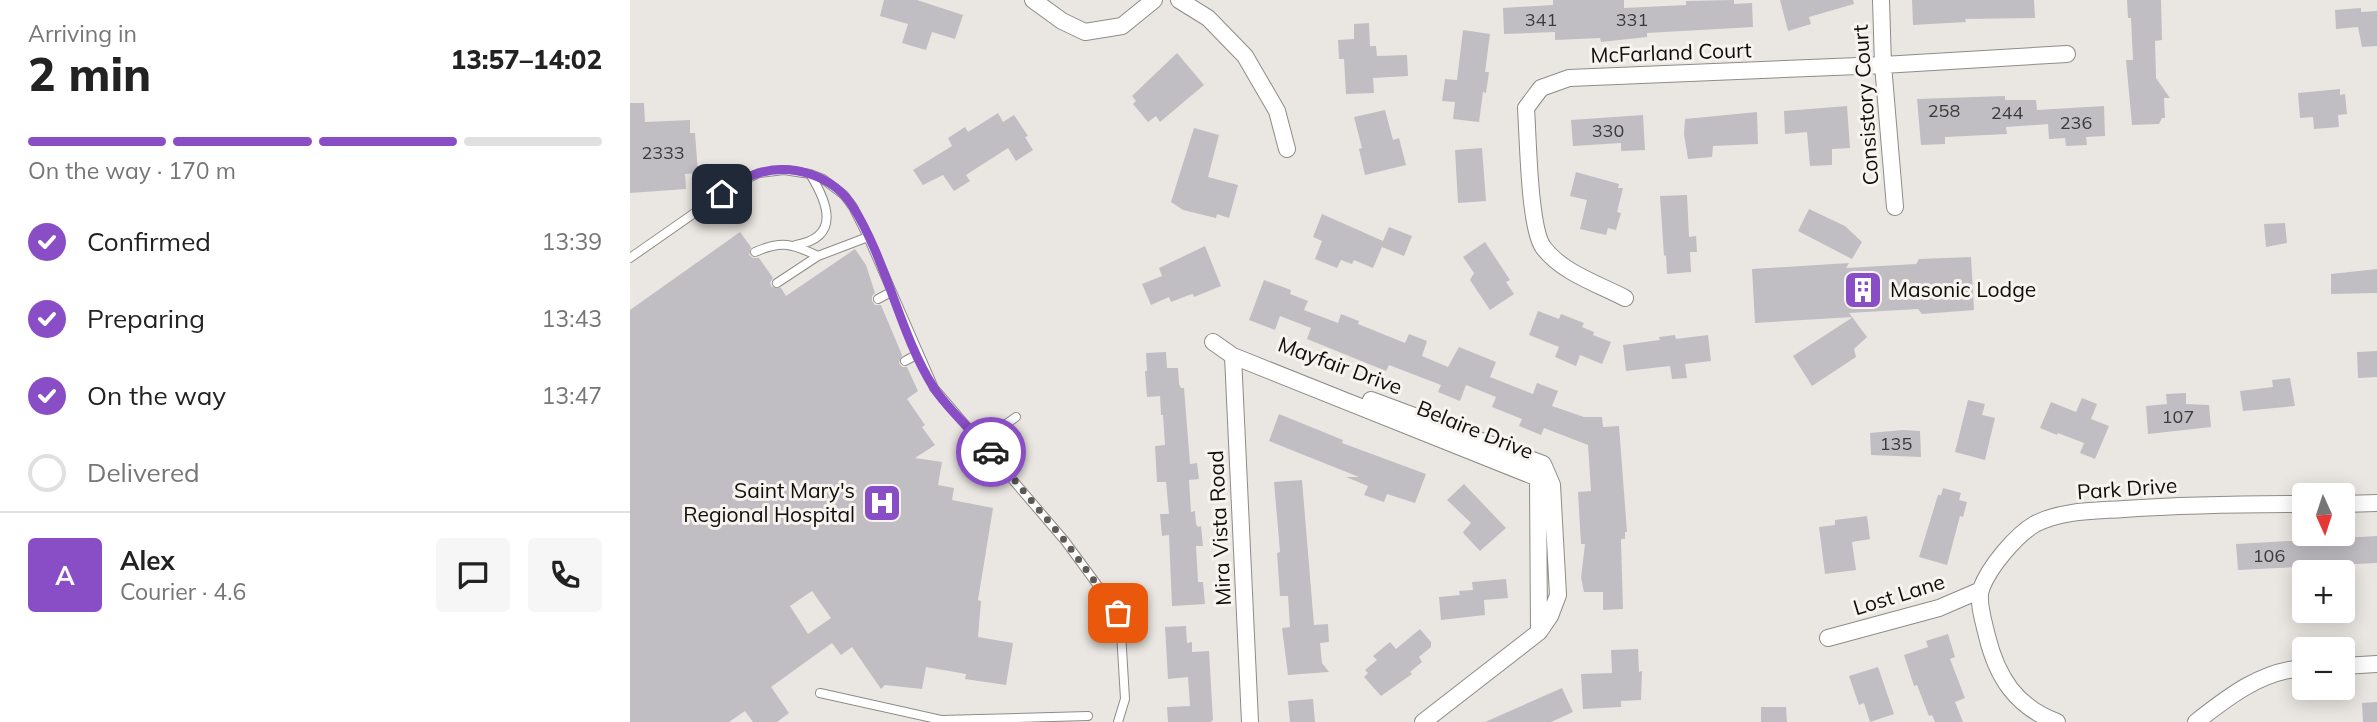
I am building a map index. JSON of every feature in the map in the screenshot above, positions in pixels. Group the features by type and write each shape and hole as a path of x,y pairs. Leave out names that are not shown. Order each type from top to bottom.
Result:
{"street":[{"path":"1033,0 1062,21 1085,32 1122,26 1154,0"},
{"path":"1179,0 1208,18 1245,56 1277,111 1287,149"},
{"name":"Consistory Court","path":"1881,0 1883,65 1895,207"},
{"name":"McFarland Court","path":"1625,298 1565,268 1542,246 1533,210 1526,107 1541,89 1569,78 1883,65 2067,54"},
{"path":"1213,342 1233,356"},
{"name":"Belaire Drive","path":"1233,356 1538,478 1539,632 1423,722"},
{"name":"Mira Vista Road","path":"1233,356 1250,722"},
{"path":"2356,503 2377,503"},
{"name":"Park Drive","path":"1980,590 2018,536 2037,523 2072,512 2166,506 2292,504"},
{"path":"1980,590 1983,619 1993,660 2018,700 2041,716 2057,722"},
{"name":"Lost Lane","path":"1828,638 1940,608 1980,590"},
{"path":"2355,665 2377,664"},
{"path":"2196,722 2231,696 2270,674 2292,670"}],"lane":[{"path":"630,258 746,178 771,170 823,178 844,195 868,237 934,388 1065,541 1118,613 1125,699 1118,722"},
{"path":"755,253 770,246 811,242 821,235 827,220 827,208 824,195 810,174"},
{"path":"777,283 818,256 868,237"},
{"path":"796,245 818,256"},
{"path":"878,299 891,292"},
{"path":"905,361 918,354"},
{"path":"982,441 1016,416"},
{"path":"820,692 941,720 1088,716"}],"building":[{"path":"884,0 917,0 963,15 955,39 932,32 926,50 902,43 908,24 880,16"},
{"path":"1553,0 1624,0 1624,8 1686,5 1686,1 1734,0 1734,4 1752,3 1753,27 1647,33 1647,37 1601,42 1600,38 1555,40 1555,32 1504,34 1503,8 1553,5"},
{"path":"1780,0 1853,0 1854,4 1809,17 1811,24 1788,31"},
{"path":"1912,0 2034,0 2035,18 1965,19 1966,22 1913,25"},
{"path":"2127,0 2161,0 2162,40 2155,41 2156,78 2170,98 2164,98 2165,118 2162,118 2159,124 2132,125 2126,60 2133,60 2131,18 2128,18"},
{"path":"2361,8 2361,12 2377,11 2377,46 2362,47 2358,27 2336,29 2335,10"},
{"path":"1369,23 1370,46 1376,46 1377,56 1407,55 1408,76 1373,78 1374,93 1346,94 1344,59 1339,59 1338,40 1354,39 1354,24"},
{"path":"1463,30 1490,34 1485,72 1489,72 1479,122 1453,119 1455,102 1442,101 1445,79 1457,80"},
{"path":"1177,53 1204,85 1160,122 1156,116 1148,122 1133,104 1136,101 1132,96"},
{"path":"2340,89 2340,95 2345,94 2347,114 2338,115 2339,127 2314,129 2313,117 2300,118 2298,93"},
{"path":"2005,96 2005,100 2036,100 2037,110 2104,106 2105,136 2086,137 2087,145 2066,146 2065,138 2049,139 2048,124 2006,127 2007,134 1945,137 1945,144 1921,145 1917,99"},
{"path":"630,103 644,103 645,122 690,120 690,133 695,133 698,173 685,174 686,189 630,193"},
{"path":"1847,106 1850,148 1832,149 1832,165 1810,166 1807,132 1785,134 1784,111"},
{"path":"1385,110 1393,140 1399,138 1406,165 1365,175 1354,117"},
{"path":"1757,112 1758,144 1713,146 1712,157 1688,159 1684,134 1685,119"},
{"path":"998,113 1003,122 1014,115 1028,136 1025,137 1033,150 1016,161 1008,148 966,175 970,181 954,191 943,175 923,185 913,170 952,146 948,138 965,127 968,132"},
{"path":"1643,115 1645,150 1621,151 1621,143 1573,146 1571,120"},
{"path":"1194,128 1219,135 1208,177 1238,185 1229,218 1217,214 1216,218 1183,210 1171,202"},
{"path":"1482,148 1486,201 1458,203 1455,150"},
{"path":"1576,172 1619,184 1618,188 1623,188 1617,212 1621,213 1616,230 1608,228 1606,235 1580,229 1587,200 1570,196"},
{"path":"1687,195 1689,237 1696,236 1697,252 1690,252 1691,272 1667,274 1660,196"},
{"path":"1809,209 1845,226 1862,242 1852,259 1798,231"},
{"path":"1322,214 1383,241 1389,227 1412,236 1404,256 1382,247 1373,268 1354,260 1352,264 1341,260 1337,268 1315,259 1322,241 1313,237"},
{"path":"2285,223 2287,243 2266,247 2264,224"},
{"path":"740,232 751,247 749,255 759,258 773,278 770,283 772,287 781,288 786,296 855,249 866,265 875,293 872,301 875,305 881,305 902,355 899,363 902,367 907,367 918,391 907,399 935,445 915,458 942,462 938,485 954,488 952,500 993,508 978,600 981,601 978,637 1013,643 1006,685 965,679 966,674 926,667 922,689 885,685 881,689 852,647 841,655 832,643 771,687 789,713 777,722 753,722 745,711 729,722 630,722 630,310","holes":["812,591 831,618 808,634 790,606"]},
{"path":"1485,242 1510,280 1506,282 1514,294 1490,310 1470,280 1474,273 1463,257"},
{"path":"1205,246 1221,286 1194,297 1193,294 1171,302 1169,297 1151,305 1142,284 1162,276 1159,268"},
{"name":"Masonic Lodge","path":"1971,257 1974,310 1922,314 1918,309 1849,313 1852,317 1755,323 1752,269 1849,263 1846,268 1916,264 1919,259"},
{"path":"2377,269 2377,293 2331,294 2331,274"},
{"path":"1264,280 1291,290 1290,294 1308,301 1304,310 1338,323 1341,314 1405,343 1409,334 1427,341 1422,356 1448,367 1459,347 1496,362 1490,377 1533,394 1537,383 1558,391 1552,406 1584,417 1602,417 1603,427 1619,426 1627,532 1625,539 1621,539 1623,609 1603,610 1603,592 1584,592 1581,578 1585,544 1581,544 1578,492 1591,491 1588,445 1544,428 1541,435 1519,426 1522,419 1492,407 1496,397 1466,385 1460,401 1438,392 1441,385 1389,365 1386,371 1307,339 1311,328 1280,316 1275,330 1249,320"},
{"path":"1538,311 1559,319 1561,314 1584,323 1582,327 1594,332 1593,335 1611,342 1602,364 1580,355 1576,366 1555,357 1559,347 1529,335"},
{"path":"1852,317 1867,337 1854,349 1856,357 1812,386 1793,356"},
{"path":"1675,335 1676,339 1708,335 1711,361 1685,364 1687,378 1672,379 1670,366 1626,371 1623,345"},
{"path":"2377,351 2377,377 2358,378 2357,352"},
{"path":"1166,352 1167,368 1178,368 1179,384 1184,388 1190,464 1197,463 1199,479 1189,480 1191,512 1195,511 1196,524 1201,526 1203,546 1196,546 1198,582 1203,582 1205,604 1172,606 1169,535 1162,536 1160,514 1169,514 1166,482 1157,482 1155,446 1165,445 1163,415 1160,396 1147,397 1145,371 1146,353"},
{"path":"2290,378 2295,406 2243,411 2240,391 2273,387 2272,380"},
{"path":"2186,393 2186,404 2209,405 2211,427 2148,434 2146,406 2167,404 2166,394"},
{"path":"2082,398 2097,404 2091,419 2109,426 2095,459 2080,453 2084,443 2040,428 2051,402 2076,412"},
{"path":"1968,400 1985,404 1982,415 1995,418 1985,460 1955,452"},
{"path":"1279,414 1343,440 1342,443 1426,474 1415,503 1387,494 1384,502 1364,495 1368,486 1346,477 1359,477 1269,441"},
{"path":"1920,431 1921,457 1871,455 1870,433"},
{"path":"1302,480 1314,625 1328,624 1329,642 1320,643 1322,663 1329,672 1288,675 1282,628 1290,627 1288,596 1280,596 1277,553 1280,552 1274,482"},
{"path":"1464,484 1506,528 1480,551 1463,532 1471,523 1447,500"},
{"path":"1943,488 1961,493 1959,500 1967,502 1963,517 1960,516 1947,565 1919,557 1938,495 1941,495"},
{"path":"1867,516 1870,539 1852,542 1856,570 1825,574 1819,527 1835,525 1835,520"},
{"path":"2377,536 2377,563 2355,564 2355,560 2292,560 2292,567 2238,570 2236,544 2292,541 2292,546 2356,546 2356,537"},
{"path":"1506,579 1508,598 1484,600 1485,615 1441,620 1439,597 1460,595 1459,591 1473,590 1472,582"},
{"path":"1186,626 1187,643 1192,642 1192,652 1209,651 1213,720 1210,722 1168,722 1167,707 1190,706 1188,677 1168,679 1165,627"},
{"path":"1420,629 1431,642 1431,647 1419,657 1422,662 1410,672 1412,674 1381,696 1364,677 1368,673 1365,670 1377,660 1373,656 1390,642 1396,649"},
{"path":"1948,634 1955,657 1950,659 1965,698 1955,702 1963,722 1935,722 1932,715 1929,716 1917,685 1914,686 1904,655 1928,647 1926,641"},
{"path":"1638,649 1639,672 1642,671 1641,700 1621,701 1621,707 1583,709 1581,674 1612,673 1611,650"},
{"path":"1878,667 1894,714 1870,722 1864,703 1859,705 1849,676"},
{"path":"1562,688 1573,712 1551,722 1485,722"},
{"path":"1313,699 1315,722 1290,722 1288,701"},
{"path":"2377,702 2377,722 2363,722 2362,703"},
{"path":"1761,707 1786,707 1787,722 1761,722"}],"way so far":[{"path":"991,452 1065,541 1118,613"}],"place":[{"name":"Masonic Lodge","path":"1863,290"},
{"name":"Saint Mary's Regional Hospital","path":"882,503"}],"route":[{"path":"722,194 746,178 771,170 784,170 823,178 844,195 868,237 934,388 991,452"}]}
